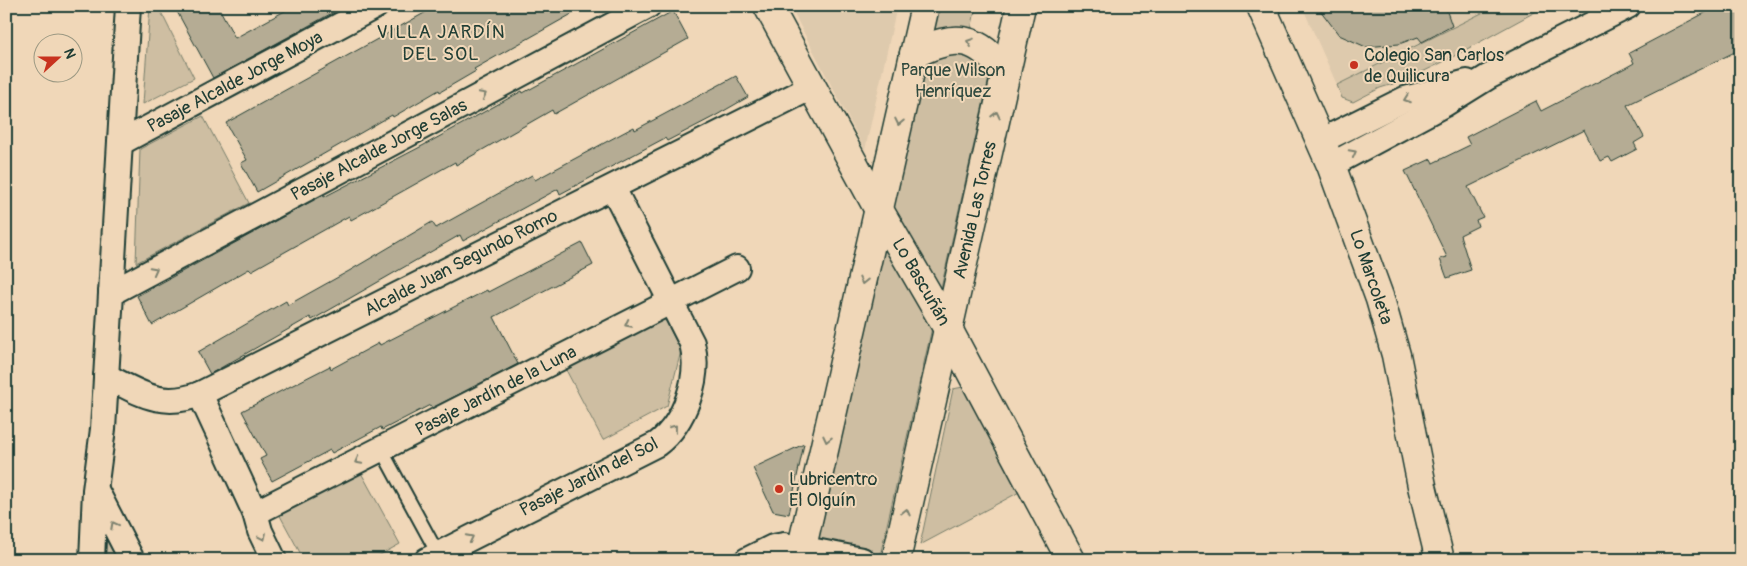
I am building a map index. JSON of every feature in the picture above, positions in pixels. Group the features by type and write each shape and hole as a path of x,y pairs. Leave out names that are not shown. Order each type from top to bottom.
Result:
{"street":[{"path":"92,560 106,376 128,6"},
{"name":"Pasaje Alcalde Jorge Moya","path":"120,143 376,6"},
{"name":"Pasaje Alcalde Jorge Salas","path":"111,293 648,6"},
{"name":"Lo Bascuñán","path":"768,6 879,210 948,329 1071,560"},
{"path":"801,553 924,6"},
{"name":"Avenida Las Torres","path":"896,560 1021,6"},
{"name":"Lo Marcoleta","path":"1261,6 1326,153 1366,256 1388,324 1420,477 1440,560"},
{"path":"1326,153 1443,105 1488,78 1628,6"},
{"path":"914,54 947,41 963,40 971,42 988,52 1006,74"},
{"name":"Alcalde Juan Segundo Romo","path":"106,376 158,400 181,400 200,394 812,88"},
{"name":"Pasaje Jardín del Sol","path":"432,557 657,444 674,429 685,411 695,360 692,343 613,188"},
{"name":"Pasaje Jardín de la Luna","path":"255,512 737,268"},
{"path":"200,394 255,512 260,531 274,560"},
{"path":"96,490 132,560"},
{"path":"747,560 773,547 784,545 801,553 862,560"}],"lane":[{"path":"381,449 432,557"}],"shaded area":[{"path":"790,6 897,6 865,150"},
{"name":"Colegio San Carlos de Quilicura","path":"1302,6 1496,6 1337,85"}],"green space":[{"path":"150,6 158,6 194,78 143,104"},
{"path":"935,6 976,6 971,30 943,29 929,33"},
{"path":"1496,6 1546,6 1406,80 1380,88 1353,102 1342,98 1337,85"},
{"name":"Parque Wilson Henríquez","path":"943,46 992,65 879,560 810,560 924,57"},
{"path":"203,116 249,203 136,263 140,149"},
{"path":"663,316 681,351 667,406 603,440 565,368"},
{"path":"963,387 969,392 1025,489 920,545 953,389"},
{"path":"359,469 400,544 371,560 304,560 278,512"},
{"path":"107,531 121,560 105,560"}],"building":[{"path":"174,6 218,6 235,38 294,6 345,6 213,78"},
{"path":"437,6 586,6 474,69 476,71 440,92 439,90 393,117 392,115 257,192 241,163 247,160 226,123"},
{"path":"1317,6 1445,6 1452,26 1422,42 1418,37 1399,44 1366,47 1339,35"},
{"path":"1718,6 1741,6 1741,49 1627,105 1644,137 1634,143 1637,149 1612,162 1609,157 1600,161 1584,130 1468,187 1483,217 1476,220 1478,226 1460,235 1471,270 1447,278 1440,259 1447,257 1405,171 1431,159 1433,163 1470,145 1466,137 1536,101 1541,111 1627,67 1634,63 1629,53"},
{"path":"673,11 688,39 554,114 552,110 456,165 455,162 351,220 349,216 251,271 249,269 152,325 137,296 323,195 324,197 424,145 522,91 523,93"},
{"path":"736,76 748,97 667,141 665,138 560,194 558,189 463,241 460,235 312,320 310,317 210,374 198,352 286,301 288,305 432,222 436,228 532,175 535,180 634,127 635,130"},
{"path":"582,243 593,265 494,317 518,364 432,408 430,405 382,430 381,427 332,453 330,450 272,481 260,459 266,456 242,411 330,366 331,369 379,343 380,345 487,290 488,292"},
{"name":"Lubricentro El Olguín","path":"804,444 789,514 773,511 753,468"}],"place":[{"name":"Colegio San Carlos de Quilicura","path":"1354,65"},
{"name":"Lubricentro El Olguín","path":"779,489"}],"district":[{"name":"VILLA JARDÍN DEL SOL","path":"441,43"}]}
